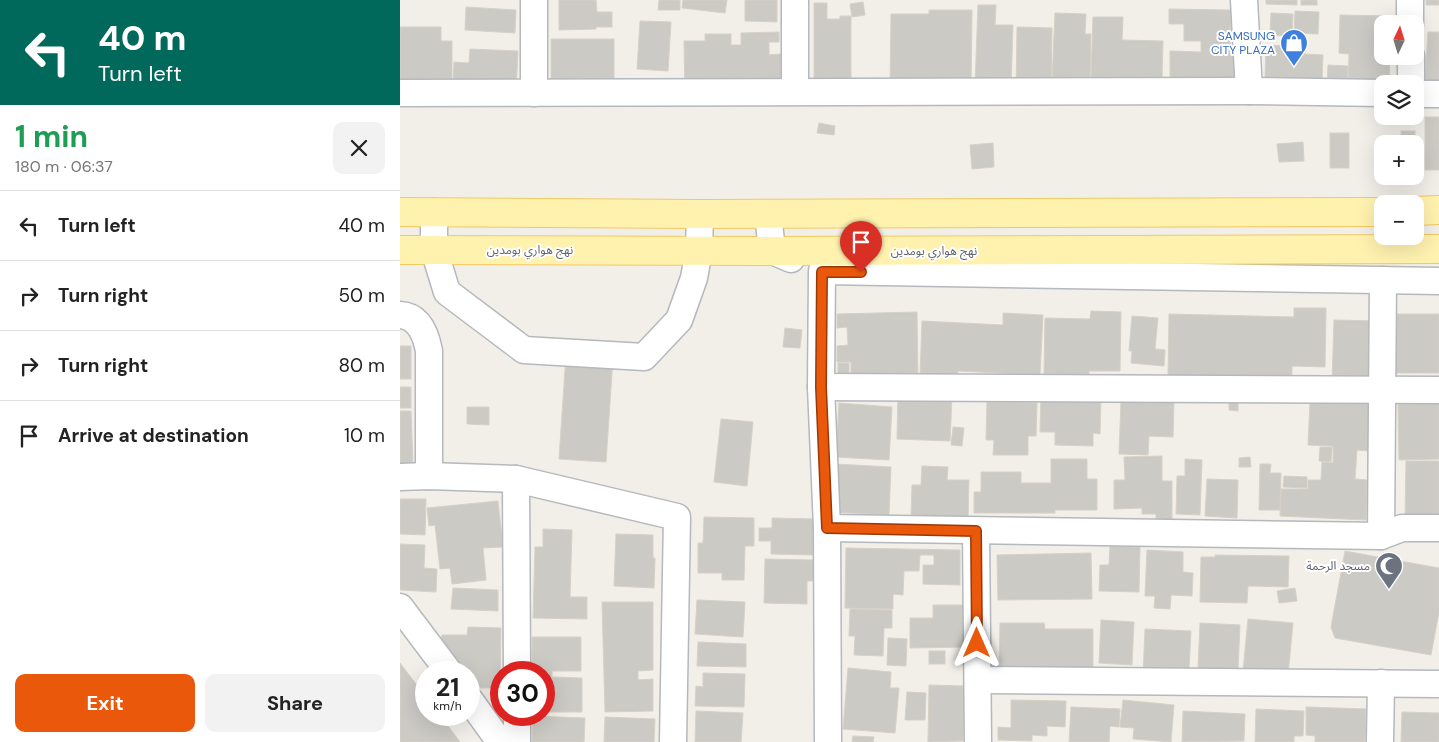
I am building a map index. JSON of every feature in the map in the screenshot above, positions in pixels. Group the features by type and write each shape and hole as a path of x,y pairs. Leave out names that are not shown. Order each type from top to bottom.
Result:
{"main road":[{"path":"1424,211 1439,210"},
{"path":"400,212 700,214 1374,212"},
{"name":"نهج هواري بومدين","path":"400,250 1439,249"}],"street":[{"path":"534,0 534,93"},
{"path":"795,0 795,92"},
{"path":"1244,0 1249,91"},
{"path":"1410,0 1410,15"},
{"path":"400,93 1249,91 1374,93"},
{"path":"1424,94 1439,94"},
{"path":"434,212 434,250 447,292 524,350 644,357 679,320 694,278 699,250 700,214"},
{"path":"768,214 772,251 822,272 1439,281"},
{"path":"822,272 821,387 827,528 828,742"},
{"path":"1381,536 1383,280"},
{"path":"400,315 408,316 418,323 425,337 429,352 429,476"},
{"path":"821,387 1439,390"},
{"path":"400,477 516,479 676,516 674,742"},
{"path":"516,479 517,661"},
{"path":"827,528 1381,536 1402,528 1439,528"},
{"path":"976,531 978,742"},
{"path":"400,607 441,661"},
{"path":"978,680 1439,684"},
{"path":"1380,742 1381,683"},
{"path":"480,714 500,740 510,726"}],"building":[{"path":"559,0 596,0 597,12 612,12 612,27 559,30"},
{"path":"659,0 680,0 680,10 658,10"},
{"path":"683,0 727,0 725,13 682,8"},
{"path":"745,0 777,0 777,22 745,21"},
{"path":"1266,0 1297,0 1297,5 1266,4"},
{"path":"1301,0 1317,0 1317,5 1301,5"},
{"path":"1426,0 1439,0 1439,5 1426,5"},
{"path":"863,2 865,15 852,17 850,4"},
{"path":"814,3 827,3 827,19 840,19 840,16 851,16 851,84 814,84"},
{"path":"978,5 996,5 995,25 1013,25 1011,87 975,86"},
{"path":"466,7 516,10 515,33 465,30"},
{"path":"1169,9 1231,10 1230,46 1235,46 1234,87 1170,86 1170,51 1201,52 1201,41 1184,41 1184,24 1169,24"},
{"path":"929,10 972,10 971,91 890,91 891,14 929,14"},
{"path":"1295,11 1319,12 1318,34 1294,33"},
{"path":"1055,13 1086,14 1085,34 1091,34 1090,83 1052,81"},
{"path":"1271,13 1293,14 1292,36 1270,35"},
{"path":"1340,15 1374,16 1374,65 1390,65 1389,75 1374,75 1374,87 1348,93 1349,54 1339,53"},
{"path":"1093,17 1123,17 1122,40 1163,41 1162,78 1091,77"},
{"path":"640,21 671,22 668,71 637,69"},
{"path":"400,27 441,27 441,41 452,41 452,91 400,91"},
{"path":"1017,27 1052,28 1051,93 1016,93"},
{"path":"779,32 779,42 769,42 769,55 781,54 781,98 685,99 684,41 705,41 705,34 731,34 731,45 741,45 741,33"},
{"path":"1428,32 1439,32 1439,83 1425,82"},
{"path":"551,39 614,39 614,79 551,79"},
{"name":"SAMSUNG CITY PLAZA","path":"1266,45 1304,47 1304,54 1323,55 1322,82 1265,80"},
{"path":"470,49 518,51 516,91 453,88 454,62 469,63"},
{"path":"1328,65 1348,66 1347,88 1327,88"},
{"path":"1425,117 1439,117 1439,170 1425,170"},
{"path":"819,123 835,126 834,135 817,133"},
{"path":"1401,131 1415,131 1415,135 1401,135"},
{"path":"1330,133 1349,133 1349,168 1330,168"},
{"path":"1303,142 1304,161 1279,162 1277,144"},
{"path":"993,143 994,167 972,169 970,145"},
{"path":"1294,308 1326,308 1325,367 1292,366 1292,378 1168,376 1169,314 1294,317"},
{"path":"1091,311 1121,312 1120,371 1089,371 1089,375 1044,374 1045,318 1090,319"},
{"path":"917,312 918,379 851,380 851,362 837,362 837,346 848,345 847,327 837,328 837,314"},
{"path":"1003,313 1043,315 1040,375 958,371 957,378 920,376 922,321 1003,325"},
{"path":"1387,314 1439,314 1439,373 1386,373"},
{"path":"1132,316 1158,318 1155,349 1165,350 1164,366 1131,363 1132,351 1129,351"},
{"path":"1334,320 1378,321 1376,384 1332,383"},
{"path":"785,328 802,330 800,348 783,347"},
{"path":"400,346 411,346 411,379 400,379"},
{"path":"566,355 613,358 606,462 559,459"},
{"path":"838,363 849,363 849,380 838,380"},
{"path":"400,387 411,387 411,408 400,408"},
{"path":"898,394 952,396 950,441 897,439"},
{"path":"1041,396 1101,398 1100,434 1093,433 1093,446 1055,445 1055,432 1040,432"},
{"path":"1229,397 1238,397 1238,411 1229,410"},
{"path":"1162,399 1174,399 1173,437 1149,436 1148,455 1119,454 1121,401 1162,402"},
{"path":"987,402 1037,403 1036,436 1028,436 1028,455 993,455 994,440 986,440"},
{"path":"1310,402 1371,404 1369,451 1357,450 1355,479 1367,480 1366,520 1280,516 1281,489 1308,489 1308,480 1321,480 1322,462 1333,463 1333,446 1308,445"},
{"path":"839,403 892,407 889,460 836,457"},
{"path":"1398,404 1439,404 1439,459 1399,460"},
{"path":"467,407 489,407 489,425 467,424"},
{"path":"400,411 411,411 413,465 400,465"},
{"path":"721,419 753,422 747,486 714,482"},
{"path":"953,427 964,428 962,446 951,445"},
{"path":"1320,447 1332,447 1331,462 1319,461"},
{"path":"1162,456 1162,481 1172,481 1172,522 1156,522 1156,514 1142,514 1142,508 1114,509 1114,480 1125,480 1124,457"},
{"path":"1250,457 1251,467 1239,467 1239,458"},
{"path":"1051,459 1087,459 1087,479 1097,479 1097,510 1055,510 1055,513 974,513 974,492 981,492 981,472 1021,472 1021,483 1051,483"},
{"path":"1185,459 1202,460 1200,515 1176,514 1177,476 1185,476"},
{"path":"1406,461 1439,461 1439,518 1405,518"},
{"path":"834,464 891,467 889,515 832,512"},
{"path":"1260,464 1271,464 1270,473 1281,473 1280,510 1259,510"},
{"path":"922,466 948,467 947,480 969,480 968,519 911,517 912,485 921,485"},
{"path":"1284,476 1307,477 1307,488 1283,487"},
{"path":"1207,479 1238,480 1237,518 1205,516"},
{"path":"400,499 426,499 425,535 400,534"},
{"path":"498,501 503,547 483,548 486,580 452,584 450,568 440,569 435,525 429,526 427,508"},
{"path":"704,517 754,518 754,546 745,546 744,580 722,580 722,573 698,573 698,543 703,543"},
{"path":"772,518 814,519 813,555 771,554 771,541 759,541 759,528 772,528"},
{"path":"543,529 572,530 570,597 587,597 587,619 533,618 535,547 543,547"},
{"path":"616,534 653,535 653,558 655,558 654,588 614,586"},
{"path":"400,544 425,545 424,568 437,569 436,592 400,590"},
{"path":"1110,546 1140,547 1139,592 1099,591 1100,565 1109,565"},
{"path":"846,548 960,550 960,585 923,584 923,565 934,565 934,555 920,555 919,571 904,571 903,595 893,594 893,609 845,608"},
{"path":"1147,550 1183,552 1183,572 1193,573 1192,596 1171,595 1170,609 1154,608 1155,596 1145,596"},
{"name":"مسجد الرحمة","path":"1345,551 1439,568 1439,612 1431,655 1335,638 1331,627"},
{"path":"1091,553 1092,599 998,600 997,555"},
{"path":"1215,555 1289,556 1288,587 1248,586 1247,603 1200,602 1201,557 1215,557"},
{"path":"765,559 814,560 814,581 807,581 807,604 764,603"},
{"path":"453,588 498,590 498,611 451,609"},
{"path":"1295,588 1297,601 1279,603 1277,591"},
{"path":"697,600 745,602 743,637 695,634"},
{"path":"602,602 653,602 653,670 638,671 638,680 653,679 653,711 605,712"},
{"path":"933,605 966,605 967,647 910,648 910,618 933,618"},
{"path":"850,609 892,610 892,628 884,628 883,656 854,655 855,636 849,636"},
{"path":"1248,619 1293,623 1288,675 1243,671"},
{"path":"1101,620 1134,622 1132,665 1099,663"},
{"path":"1000,623 1044,623 1045,629 1093,629 1093,670 999,670"},
{"path":"1200,623 1240,625 1238,670 1198,668"},
{"path":"468,627 501,628 500,661 490,661 490,688 480,688 480,661 448,661 441,643 442,635 467,635"},
{"path":"1145,629 1191,631 1189,668 1170,667 1170,677 1143,676"},
{"path":"532,637 581,637 581,671 555,671 555,661 532,661"},
{"path":"888,638 907,639 906,666 887,665"},
{"path":"698,642 746,644 746,667 697,666"},
{"path":"929,651 945,651 945,664 929,664"},
{"path":"400,663 415,683 415,726 448,726 460,742 400,742"},
{"path":"848,668 891,672 890,688 899,688 895,733 843,729"},
{"path":"703,673 745,674 744,707 695,706 696,686 703,687"},
{"path":"555,677 582,678 582,712 555,712"},
{"path":"929,685 965,686 963,741 928,742"},
{"path":"907,692 926,693 925,720 905,720"},
{"path":"1011,700 1066,701 1065,727 1047,726 1047,736 1032,735 1032,741 998,740 998,727 1011,728"},
{"path":"1123,700 1174,705 1171,742 1133,739 1134,728 1120,727"},
{"path":"1071,707 1120,709 1119,727 1110,726 1109,742 1069,742"},
{"path":"1306,707 1366,709 1365,742 1315,742 1315,736 1306,735"},
{"path":"1256,709 1304,711 1303,736 1294,736 1294,742 1255,742"},
{"path":"696,711 743,713 741,742 695,742"},
{"path":"1183,711 1245,714 1244,741 1182,742"},
{"path":"1402,712 1439,713 1439,742 1401,742"},
{"path":"555,717 585,718 584,742 532,742 533,726 555,726"},
{"path":"605,717 655,719 654,742 604,742"},
{"path":"853,736 874,737 873,742 852,742"}],"place":[{"name":"SAMSUNG CITY PLAZA","path":"1294,67"},
{"name":"مسجد الرحمة","path":"1389,590"}],"route":[{"path":"861,272 822,272 821,387 827,528 976,531 977,643"}]}
